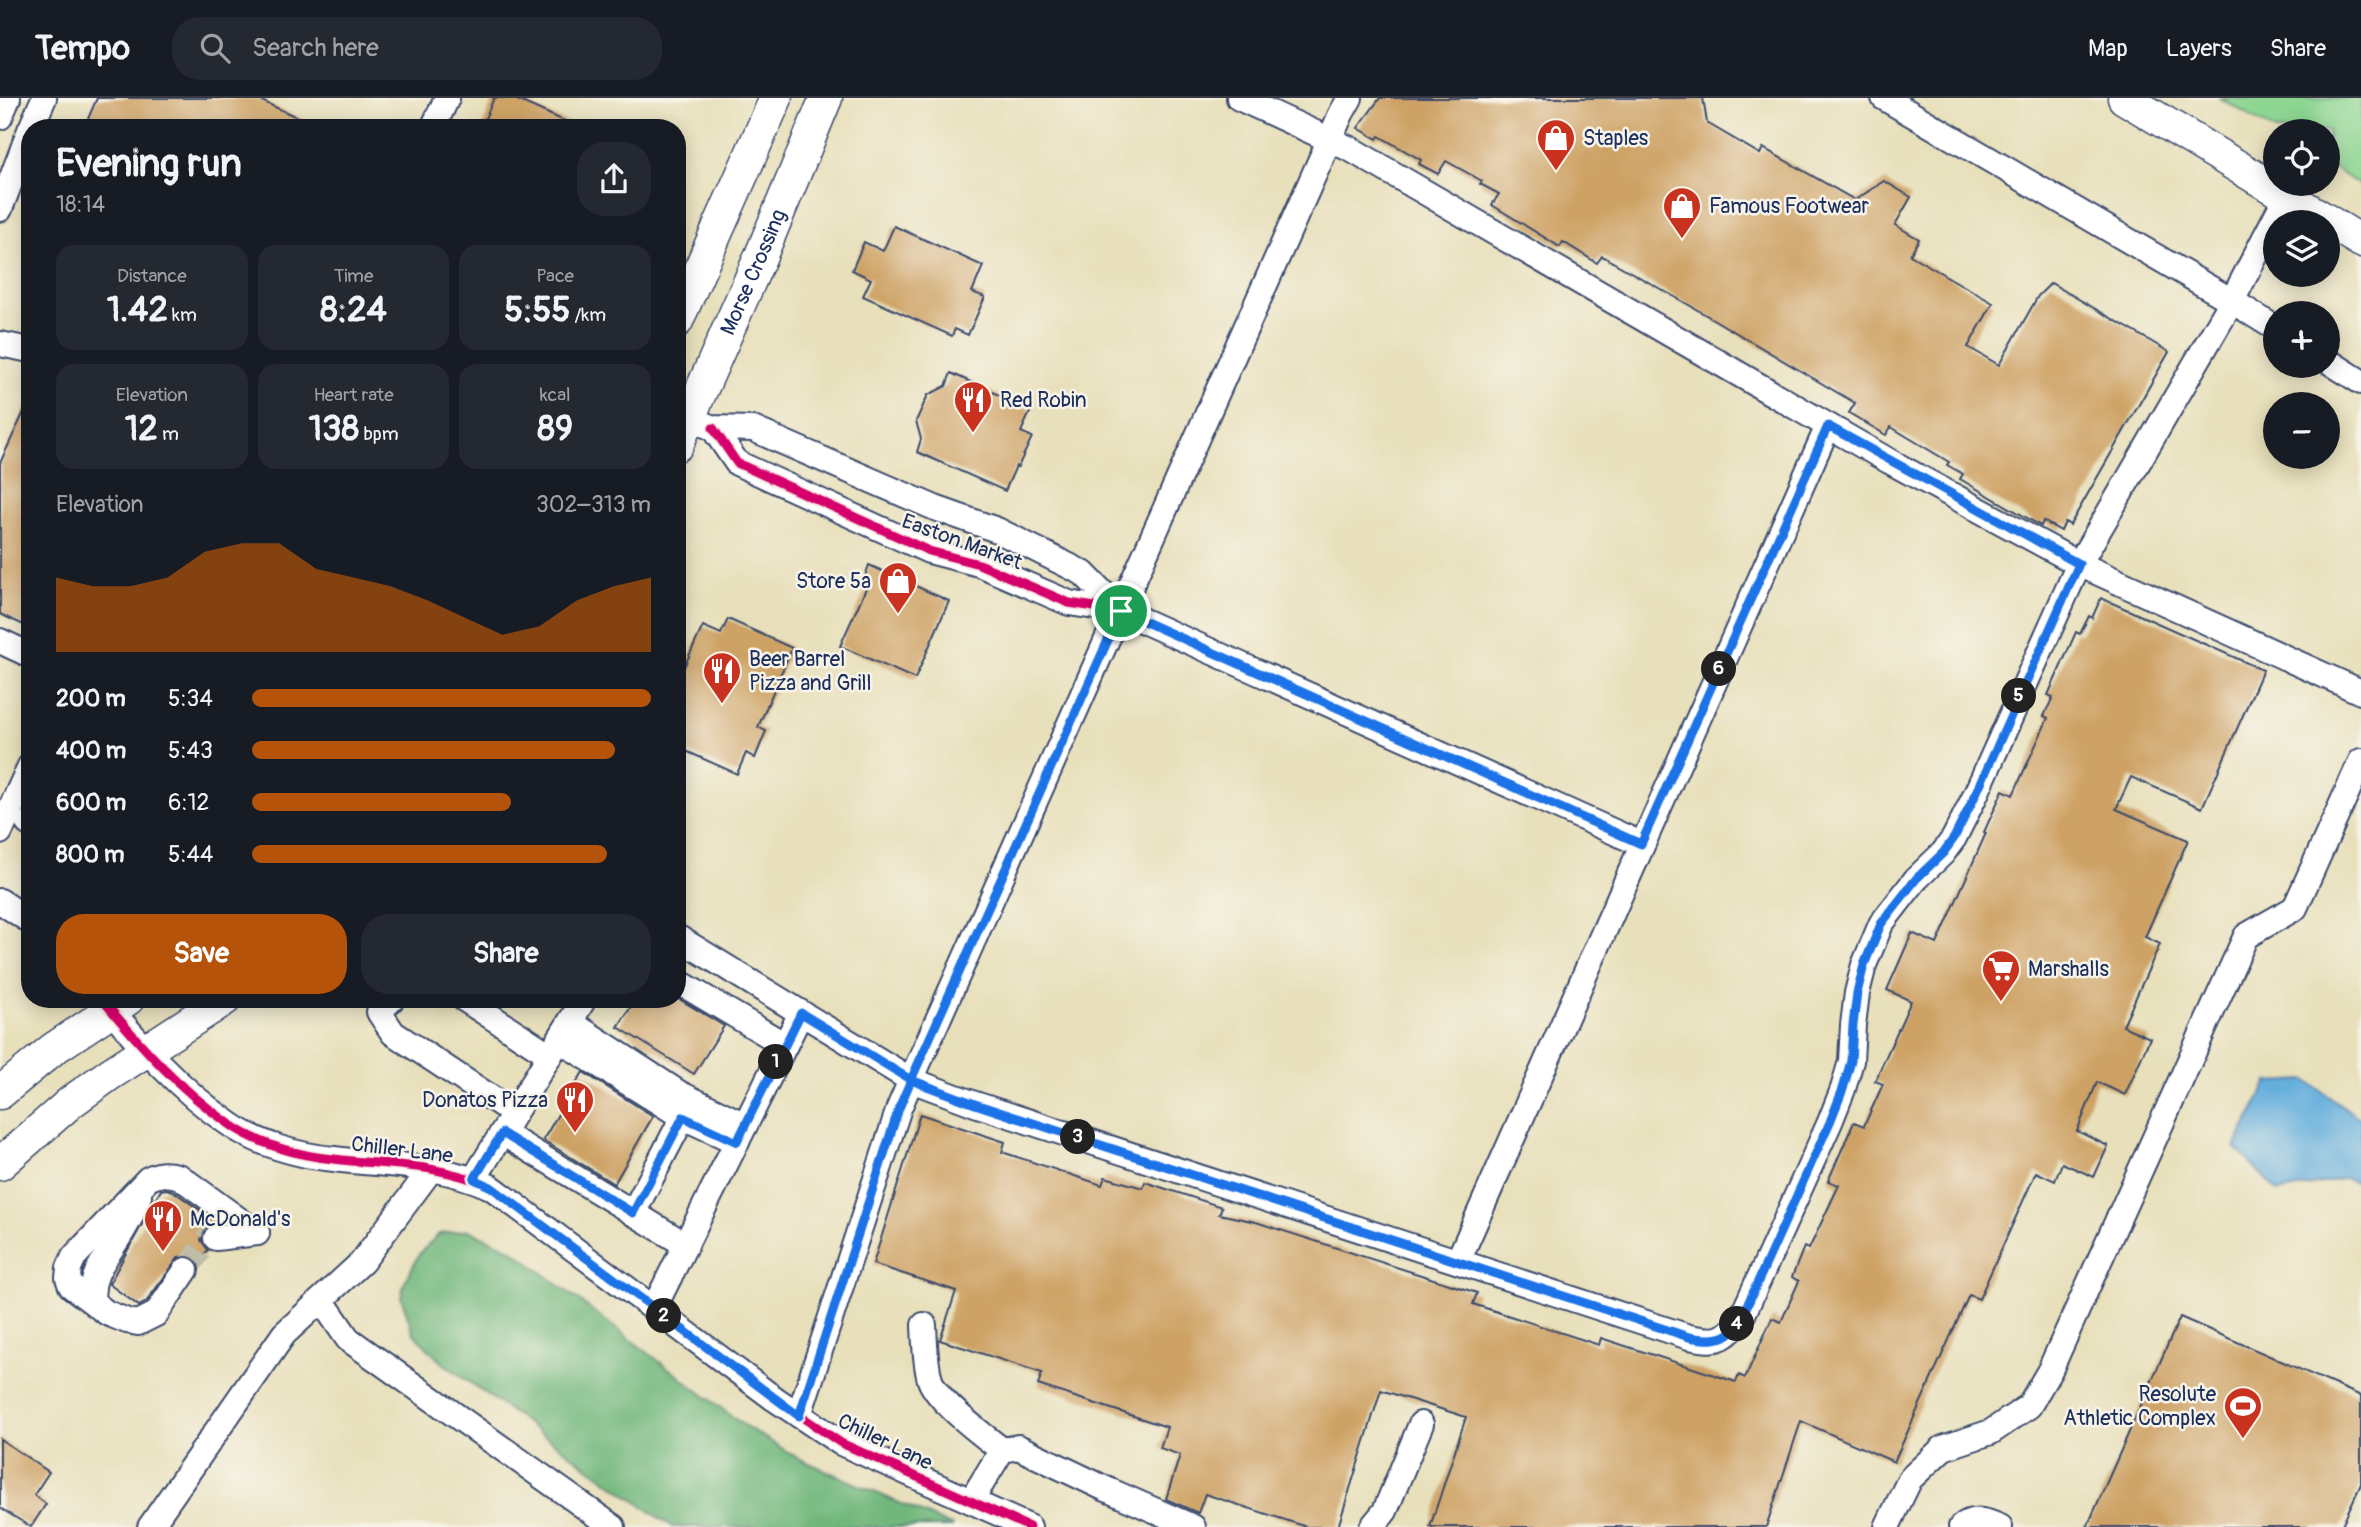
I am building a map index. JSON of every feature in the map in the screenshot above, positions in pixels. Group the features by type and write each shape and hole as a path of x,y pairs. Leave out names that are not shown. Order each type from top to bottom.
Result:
{"main road":[{"path":"686,301 776,98"},
{"name":"Morse Crossing","path":"689,425 826,98"},
{"path":"2124,98 2263,181"},
{"path":"2289,196 2361,241"},
{"path":"0,1094 53,1049 123,1018 177,1008"},
{"path":"0,1164 72,1101 123,1018"}],"street":[{"path":"0,117 8,98"},
{"path":"35,119 44,98"},
{"path":"437,119 447,98"},
{"path":"1240,98 1330,138 1828,426 2079,564 2361,692"},
{"path":"799,1416 899,1108 1350,98"},
{"path":"1884,98 2263,320"},
{"path":"0,209 21,153"},
{"path":"686,943 911,1080 975,1104 1689,1337 1719,1340 1729,1335 1740,1321 1843,1089 1851,1061 1857,993 1864,965 1881,924 1916,879 1943,853 1954,838 2079,564 2232,300 2286,196"},
{"path":"0,344 21,348"},
{"path":"2340,369 2361,382"},
{"name":"Easton Market","path":"689,425 737,463 929,551 979,564 1069,603 1121,611 1641,844"},
{"name":"Easton Market","path":"689,425 753,429 935,508 997,530 1083,573 1121,611"},
{"path":"1458,1261 1828,426"},
{"path":"0,641 21,651"},
{"path":"1887,1527 1910,1479 1943,1448 1991,1432 2029,1406 2050,1370 2246,936 2295,908 2361,761"},
{"path":"0,832 21,786"},
{"path":"0,901 21,915"},
{"path":"686,986 785,1045"},
{"path":"383,1008 379,1012 393,1032 508,1123 633,1213 685,1245"},
{"path":"485,1008 679,1093 741,1134"},
{"path":"474,1179 578,1008"},
{"path":"654,1308 801,1013"},
{"name":"Chiller Lane","path":"123,1018 183,1087 229,1124 246,1134 310,1156 432,1168 474,1179 491,1187 799,1416 841,1443 1029,1527"},
{"path":"559,1039 683,1117 741,1134"},
{"path":"633,1213 683,1117"},
{"path":"150,1527 284,1334 362,1262 432,1168"},
{"path":"186,1270 156,1314 138,1323 107,1313 71,1286 68,1278 74,1257 145,1183 158,1174 168,1173 180,1177 257,1233 216,1238"},
{"path":"322,1301 348,1339 612,1527"},
{"path":"924,1325 925,1360 931,1384 943,1399 1002,1450"},
{"path":"1372,1527 1385,1511 1421,1424"},
{"path":"971,1502 1002,1450 1018,1447 1193,1527"},
{"path":"1961,1527 1964,1523 1979,1520 2000,1527"}],"green space":[{"path":"2220,98 2361,98 2361,186 2340,172 2340,119 2263,119 2263,124"},
{"path":"468,1230 511,1249 742,1424 798,1458 953,1527 672,1527 440,1361 414,1334 401,1297 404,1284 419,1254 439,1234"}],"water":[{"path":"2306,1080 2361,1119 2361,1184 2346,1178 2278,1192 2235,1147 2268,1082"}],"building":[{"path":"97,98 255,98 301,119 88,119"},
{"path":"494,98 513,98 560,119 485,119"},
{"path":"1380,98 1703,98 1707,123 1760,154 1763,148 1855,200 1884,181 1911,197 1895,225 1919,239 1910,255 1993,303 1968,347 1999,365 2038,296 2051,283 2169,352 2070,525 2065,522 2061,531 2043,521 2041,526 1960,479 1963,474 1947,465 1949,462 1891,427 1886,435 1849,413 1855,403 1689,305 1602,256 1597,263 1563,242 1560,247 1492,205 1499,194 1480,184 1482,181 1446,161 1438,174 1419,164 1421,160 1379,136 1377,139 1358,128"},
{"path":"894,226 983,266 972,292 985,297 968,335 955,329 952,336 863,296 871,279 852,270 864,242 883,251"},
{"name":"Red Robin","path":"951,373 1031,410 1021,432 1032,437 1005,491 917,452 921,439 916,421 928,395 946,386"},
{"path":"21,418 21,624 0,614 0,463"},
{"name":"Store 5a","path":"869,565 949,601 915,679 840,646 868,584 863,582"},
{"path":"2101,598 2263,670 2202,808 2131,777 2116,809 2188,840 2145,937 2160,944 2123,1026 2150,1038 2125,1095 2097,1082 2077,1131 2108,1146 2094,1177 2062,1163 2055,1181 2036,1172 1979,1299 1969,1295 1894,1462 1801,1421 1766,1527 1430,1527 1466,1417 1381,1390 1338,1527 1307,1527 1205,1494 1198,1513 1166,1499 1180,1455 1160,1448 1167,1427 1038,1385 1042,1373 940,1340 956,1291 873,1264 920,1114 1005,1142 1002,1152 1102,1185 1105,1177 1143,1188 1145,1182 1222,1207 1219,1214 1256,1222 1477,1293 1473,1304 1599,1345 1601,1338 1736,1382 1739,1375 1745,1378 1772,1318 1781,1322 1799,1281 1792,1277 1804,1247 1809,1249 1839,1185 1828,1181 1854,1122 1864,1126 1883,1084 1875,1081 1911,1001 1887,990 1912,933 1937,944 2003,790 2013,795 2048,718 2044,716 2053,697 2048,695 2076,632 2080,634 2089,616 2092,618"},
{"name":"Beer Barrel Pizza and Grill","path":"728,619 792,648 758,727 766,731 755,758 746,753 737,774 686,751 686,663 703,626 721,634"},
{"path":"686,1003 724,1026 694,1074 618,1027 630,1008 686,1008"},
{"path":"583,1072 653,1116 614,1184 543,1140"},
{"name":"McDonald's","path":"161,1190 173,1191 218,1223 208,1226 203,1232 201,1240 208,1250 198,1262 188,1255 179,1257 146,1302 139,1306 109,1284"},
{"name":"Resolute Athletic Complex","path":"2180,1317 2361,1396 2361,1484 2341,1527 2087,1527"},
{"path":"0,1439 49,1472 34,1495 46,1504 31,1527 0,1508"}],"tunnel":[{"path":"186,1270 207,1240 216,1238"}],"cycle path":[{"path":"713,428 737,463 929,551 979,564 1069,603 1121,611 1641,844"},
{"path":"110,1008 177,1081 210,1110 239,1130 265,1143 307,1155 433,1169 491,1187 772,1397 841,1443 1029,1527"}],"place":[{"name":"Staples","path":"1556,172"},
{"name":"Famous Footwear","path":"1682,240"},
{"name":"Red Robin","path":"973,434"},
{"name":"Store 5a","path":"898,615"},
{"name":"Beer Barrel Pizza and Grill","path":"722,705"},
{"name":"Marshalls","path":"2001,1003"},
{"name":"Donatos Pizza","path":"575,1134"},
{"name":"McDonald's","path":"163,1253"},
{"name":"Resolute Athletic Complex","path":"2243,1440"}],"route":[{"path":"1121,611 911,1080 801,1013 737,1142 683,1117 633,1213 502,1133 474,1179 491,1187 799,1416 899,1108 911,1080 975,1104 1689,1337 1719,1340 1729,1335 1740,1321 1843,1089 1851,1061 1857,993 1864,965 1881,924 1916,879 1943,853 1954,838 2079,564 1828,426 1641,844 1121,611"}]}
